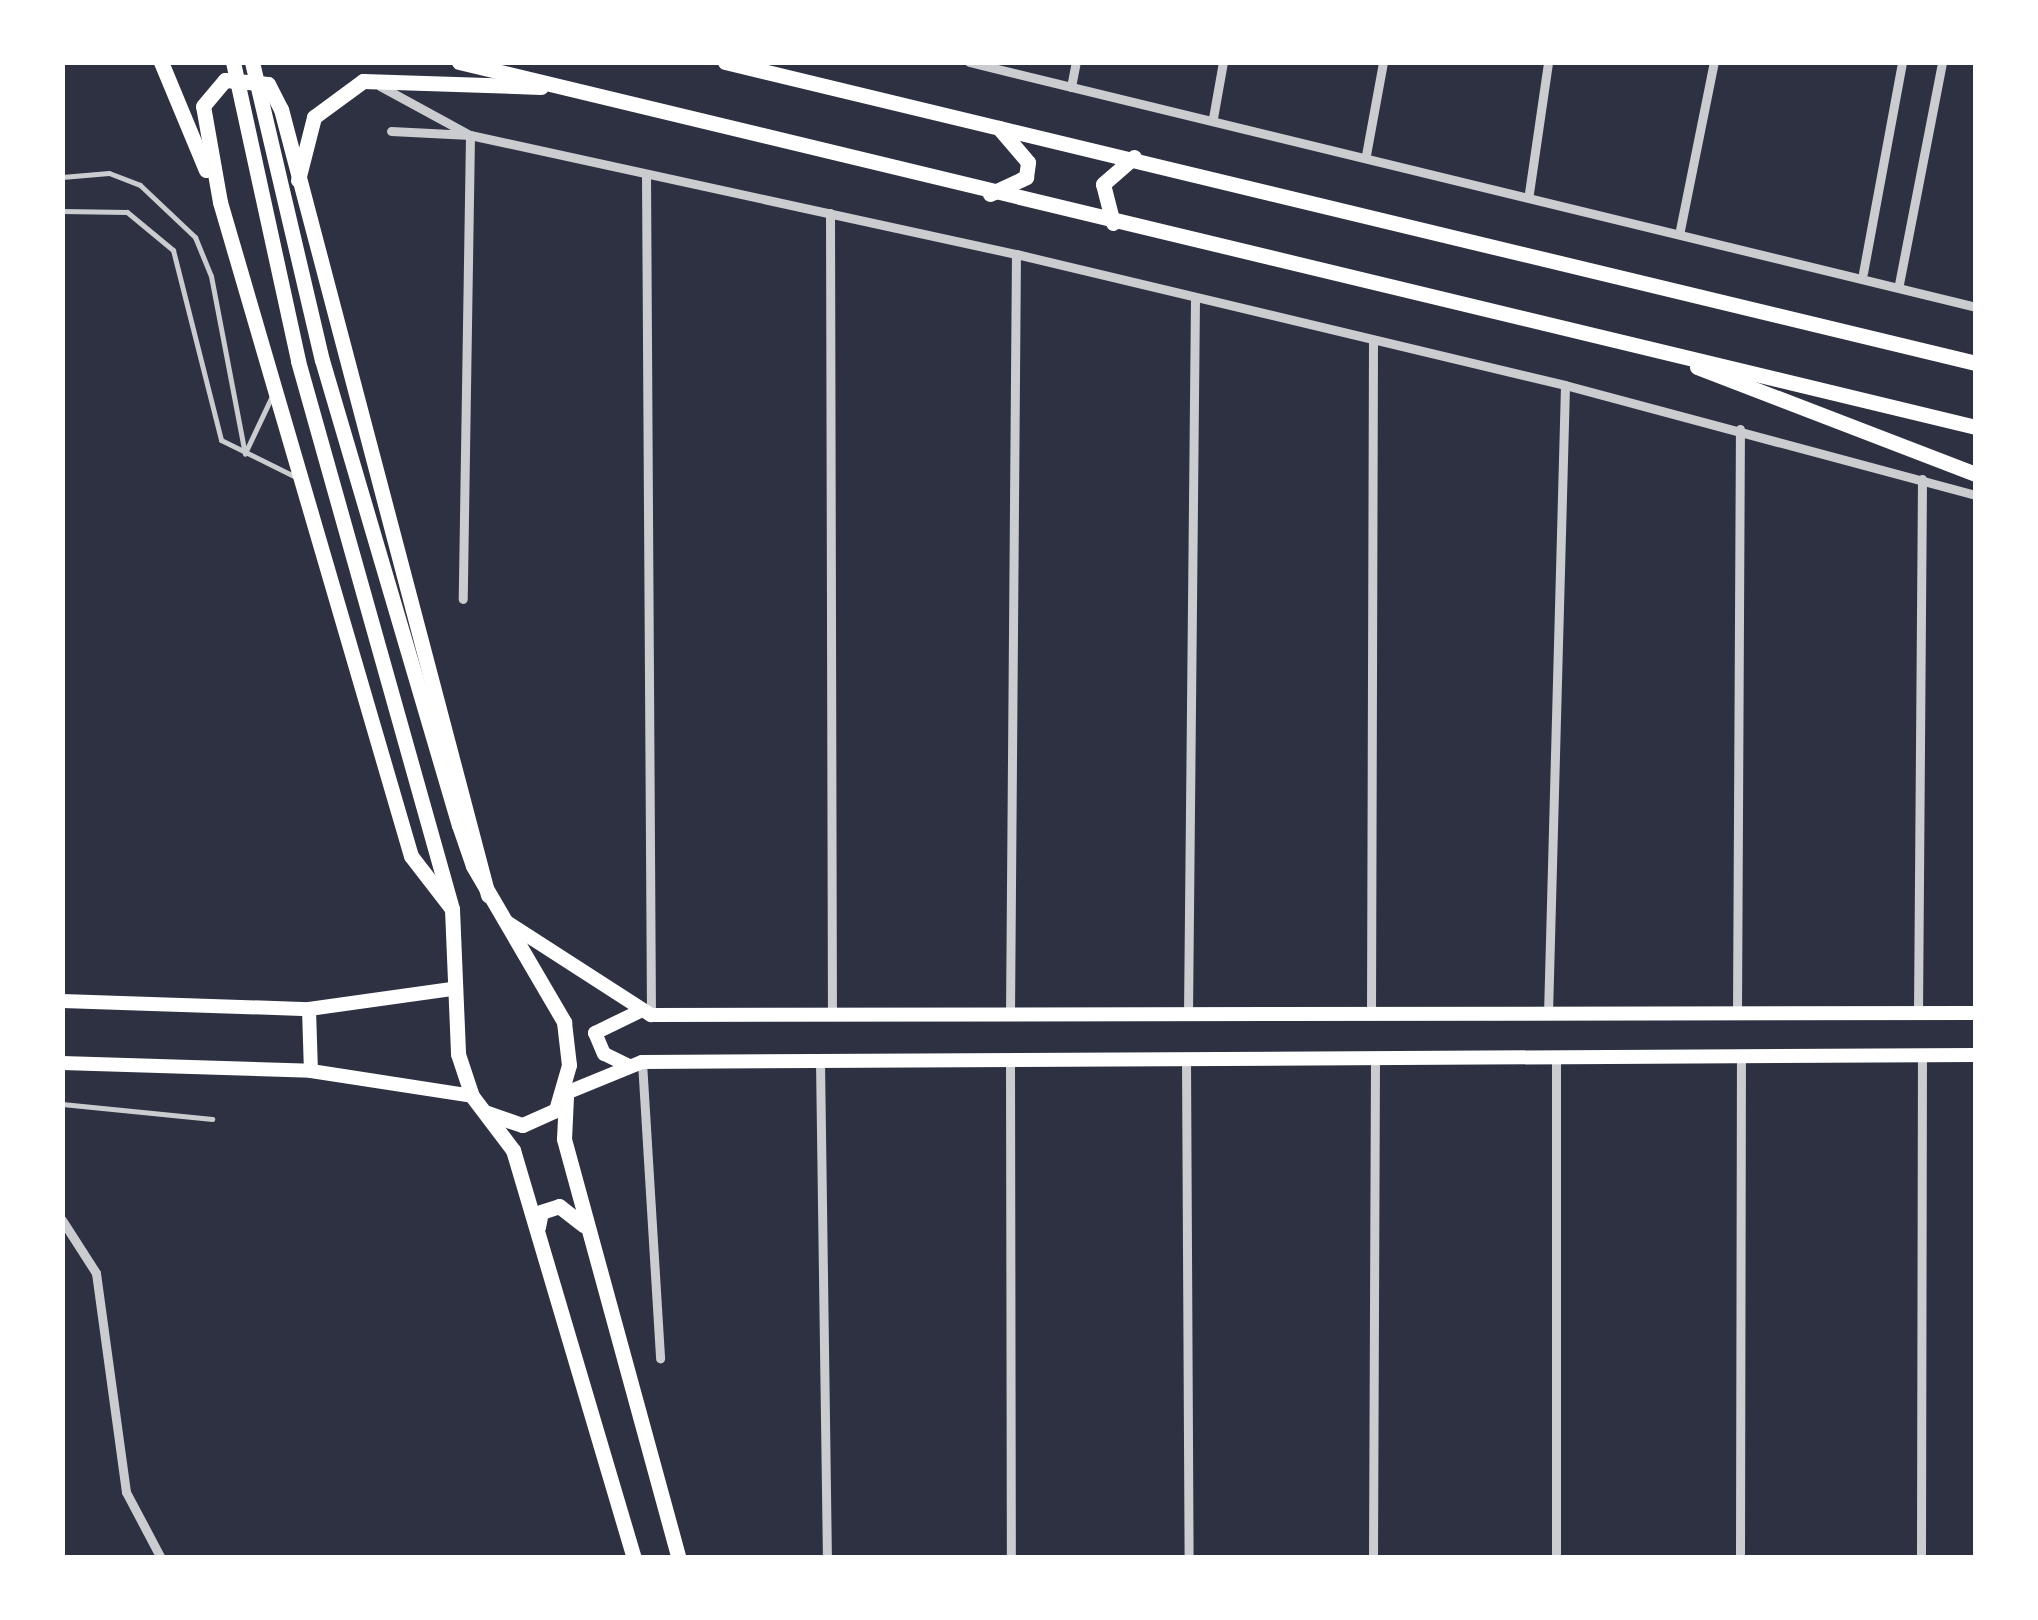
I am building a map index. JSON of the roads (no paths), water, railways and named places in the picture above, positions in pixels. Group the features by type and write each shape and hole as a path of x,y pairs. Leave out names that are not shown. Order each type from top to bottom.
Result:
{"main road":[{"path":"161,62 220,202"},
{"path":"233,62 245,146 452,909 452,989 472,1096 513,1150 634,1558"},
{"path":"252,62 266,145 458,825 488,895 557,1000 569,1044 564,1139 679,1558"},
{"path":"459,62 990,194 1976,428"},
{"path":"726,62 1134,156 1976,363"},
{"path":"452,909 411,856 296,477 220,202 203,106 241,77 275,93 296,194 402,555 488,895"},
{"path":"296,194 314,118 363,81 550,87"},
{"path":"990,194 1026,177 1028,162 996,126"},
{"path":"1113,223 1104,184 1134,156"},
{"path":"1671,355 1850,433 1976,474"},
{"path":"503,920 644,1014"},
{"path":"62,1001 309,1008 452,989"},
{"path":"309,1008 311,1071"},
{"path":"1976,1013 644,1014 595,1033 604,1054 635,1064 1976,1055"},
{"path":"62,1062 311,1071 472,1096"},
{"path":"486,1112 531,1123 566,1092 635,1064"},
{"path":"537,1231 541,1212 558,1206 573,1209 590,1237"}],"street":[{"path":"969,62 1862,274 1976,308"},
{"path":"1071,88 1076,62"},
{"path":"1213,118 1224,62"},
{"path":"1366,155 1383,62"},
{"path":"1529,193 1548,62"},
{"path":"1680,230 1714,62"},
{"path":"1862,274 1902,62"},
{"path":"1899,284 1942,62"},
{"path":"363,81 470,135"},
{"path":"391,131 470,135 1016,254 1195,301 1566,385 1976,495"},
{"path":"463,599 470,135"},
{"path":"644,1014 646,174"},
{"path":"830,213 832,1014"},
{"path":"1010,1014 1016,254"},
{"path":"1188,1014 1195,301"},
{"path":"1371,1014 1373,343"},
{"path":"1548,1014 1566,385"},
{"path":"1737,1013 1740,429"},
{"path":"1918,1013 1922,479"},
{"path":"1921,1558 1922,1055"},
{"path":"1740,1558 1742,1056"},
{"path":"1556,1057 1556,1558"},
{"path":"1373,1558 1375,1058"},
{"path":"1186,1059 1188,1558"},
{"path":"1010,1060 1011,1558"},
{"path":"820,1061 827,1558"},
{"path":"635,1064 660,1358"},
{"path":"62,1220 96,1273 126,1492 161,1558"}],"lane":[{"path":"62,177 108,173 140,185 195,237 212,276 245,454"},
{"path":"62,211 113,207 172,250 219,433 245,454 296,477"},
{"path":"245,454 274,390"},
{"path":"62,1104 212,1120"}]}
